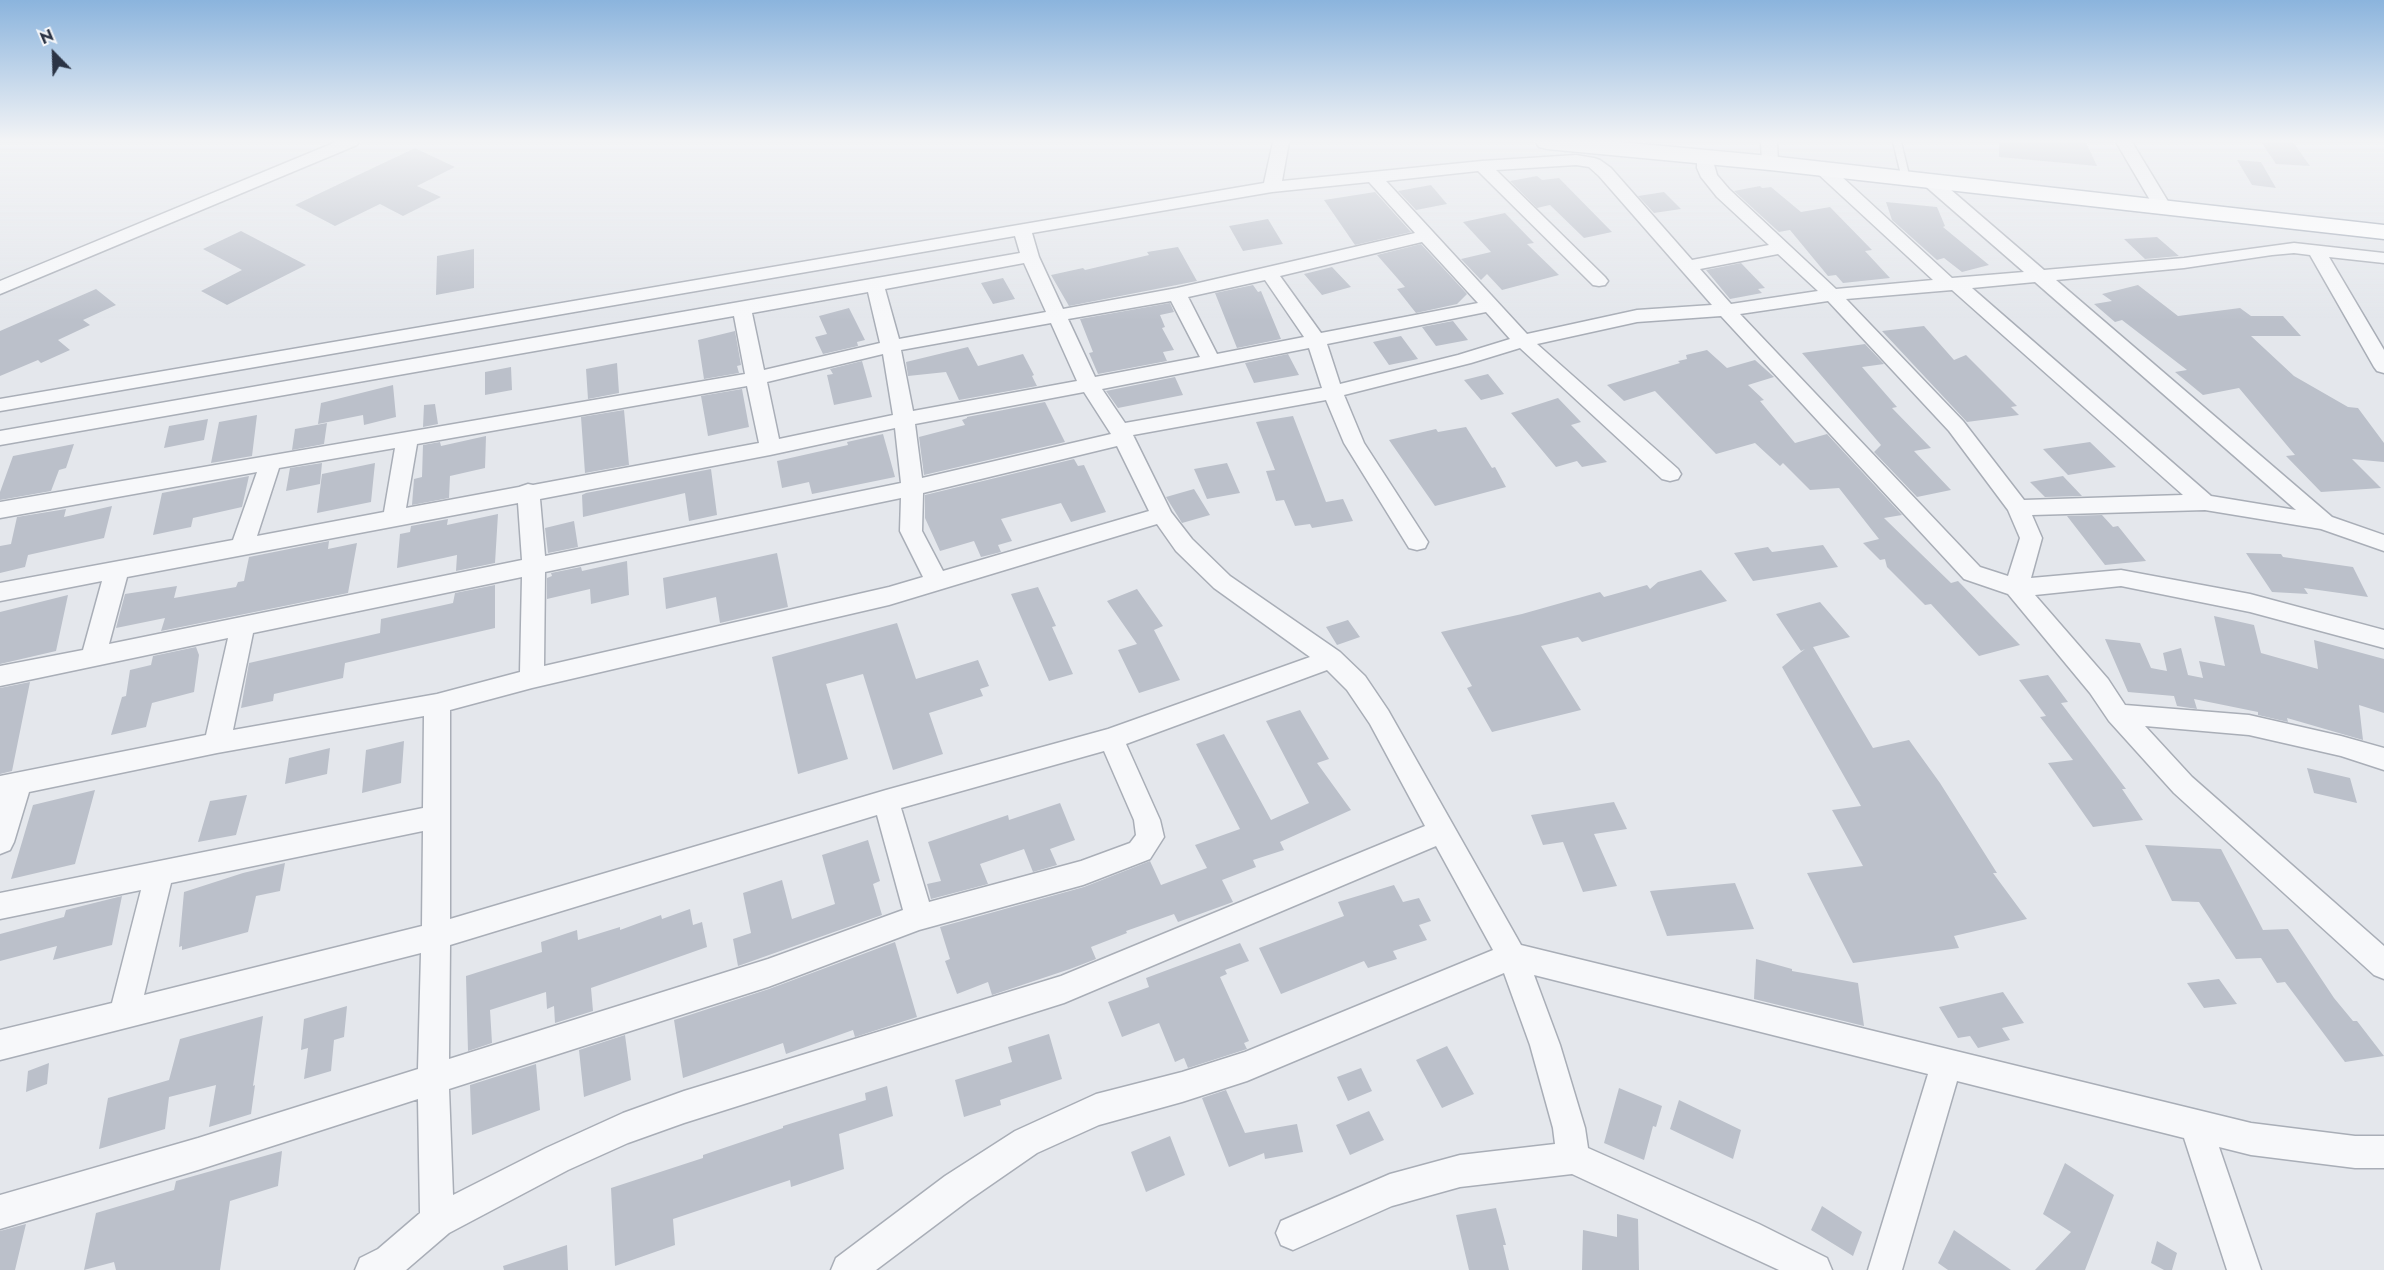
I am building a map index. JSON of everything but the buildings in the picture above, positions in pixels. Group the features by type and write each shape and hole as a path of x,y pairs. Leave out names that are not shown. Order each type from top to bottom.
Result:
{"main road":[{"path":"2103,201 2384,232"}],"street":[{"path":"0,288 209,201"},
{"path":"0,405 1187,201"},
{"path":"1396,201 1523,341 1670,474"},
{"path":"1518,201 1599,281"},
{"path":"1631,201 1726,310 1972,573 2016,588 2121,578 2250,603 2384,639"},
{"path":"1734,201 1832,295 1956,426 1985,462 2018,508 2031,538 2016,588"},
{"path":"1858,201 2205,502"},
{"path":"1953,201 2324,522"},
{"path":"2159,201 2163,208"},
{"path":"2284,220 2294,248"},
{"path":"1022,229 1030,257 1089,385 1121,435 1162,515 1184,544 1222,582 1332,659 1356,683 1379,717 1512,956 1548,1055 1569,1128 1572,1158"},
{"path":"0,510 757,378 891,346 1177,294 1427,235"},
{"path":"1689,266 1782,248"},
{"path":"0,676 912,488 1121,435 1333,392 1454,362 1523,341 1637,316 1726,310 1832,295 2184,263 2294,248 2384,258"},
{"path":"2316,250 2384,367"},
{"path":"0,438 1030,257"},
{"path":"1269,273 1316,340 1333,392 1354,443 1417,542"},
{"path":"875,285 891,346 904,419 912,488 911,531 938,583"},
{"path":"1177,294 1211,360"},
{"path":"0,592 242,548 528,491 770,448 904,419 1489,306"},
{"path":"742,309 770,448"},
{"path":"394,517 407,440"},
{"path":"242,548 270,464"},
{"path":"528,491 534,566 532,678"},
{"path":"2018,508 2078,504 2205,502 2324,522 2384,543"},
{"path":"0,842 9,785 217,743 437,704 532,678 938,583 1162,515"},
{"path":"93,657 117,570"},
{"path":"2016,588 2099,686 2118,714 2183,785 2384,965"},
{"path":"217,743 242,627"},
{"path":"0,1045 224,991 436,936 886,801 1111,740 1332,659"},
{"path":"437,704 433,1079 437,1221"},
{"path":"2118,714 2249,725 2341,746 2384,759"},
{"path":"0,1212 198,1154 768,973 919,917 1083,873 1140,851 1150,837 1147,820 1111,740"},
{"path":"886,801 919,917"},
{"path":"0,906 437,817"},
{"path":"372,1270 390,1261 437,1221 557,1159 623,1129 684,1107 1064,989 1442,831"},
{"path":"124,1014 159,874"},
{"path":"848,1270 957,1188 1026,1142 1096,1110 1182,1087 1247,1066 1401,1000 1512,956 2196,1127 2250,1139 2355,1152 2384,1152"},
{"path":"1885,1270 1946,1065"},
{"path":"2196,1127 2244,1270"},
{"path":"1293,1233 1390,1190 1460,1171 1572,1158 1747,1236 1815,1270"}]}
